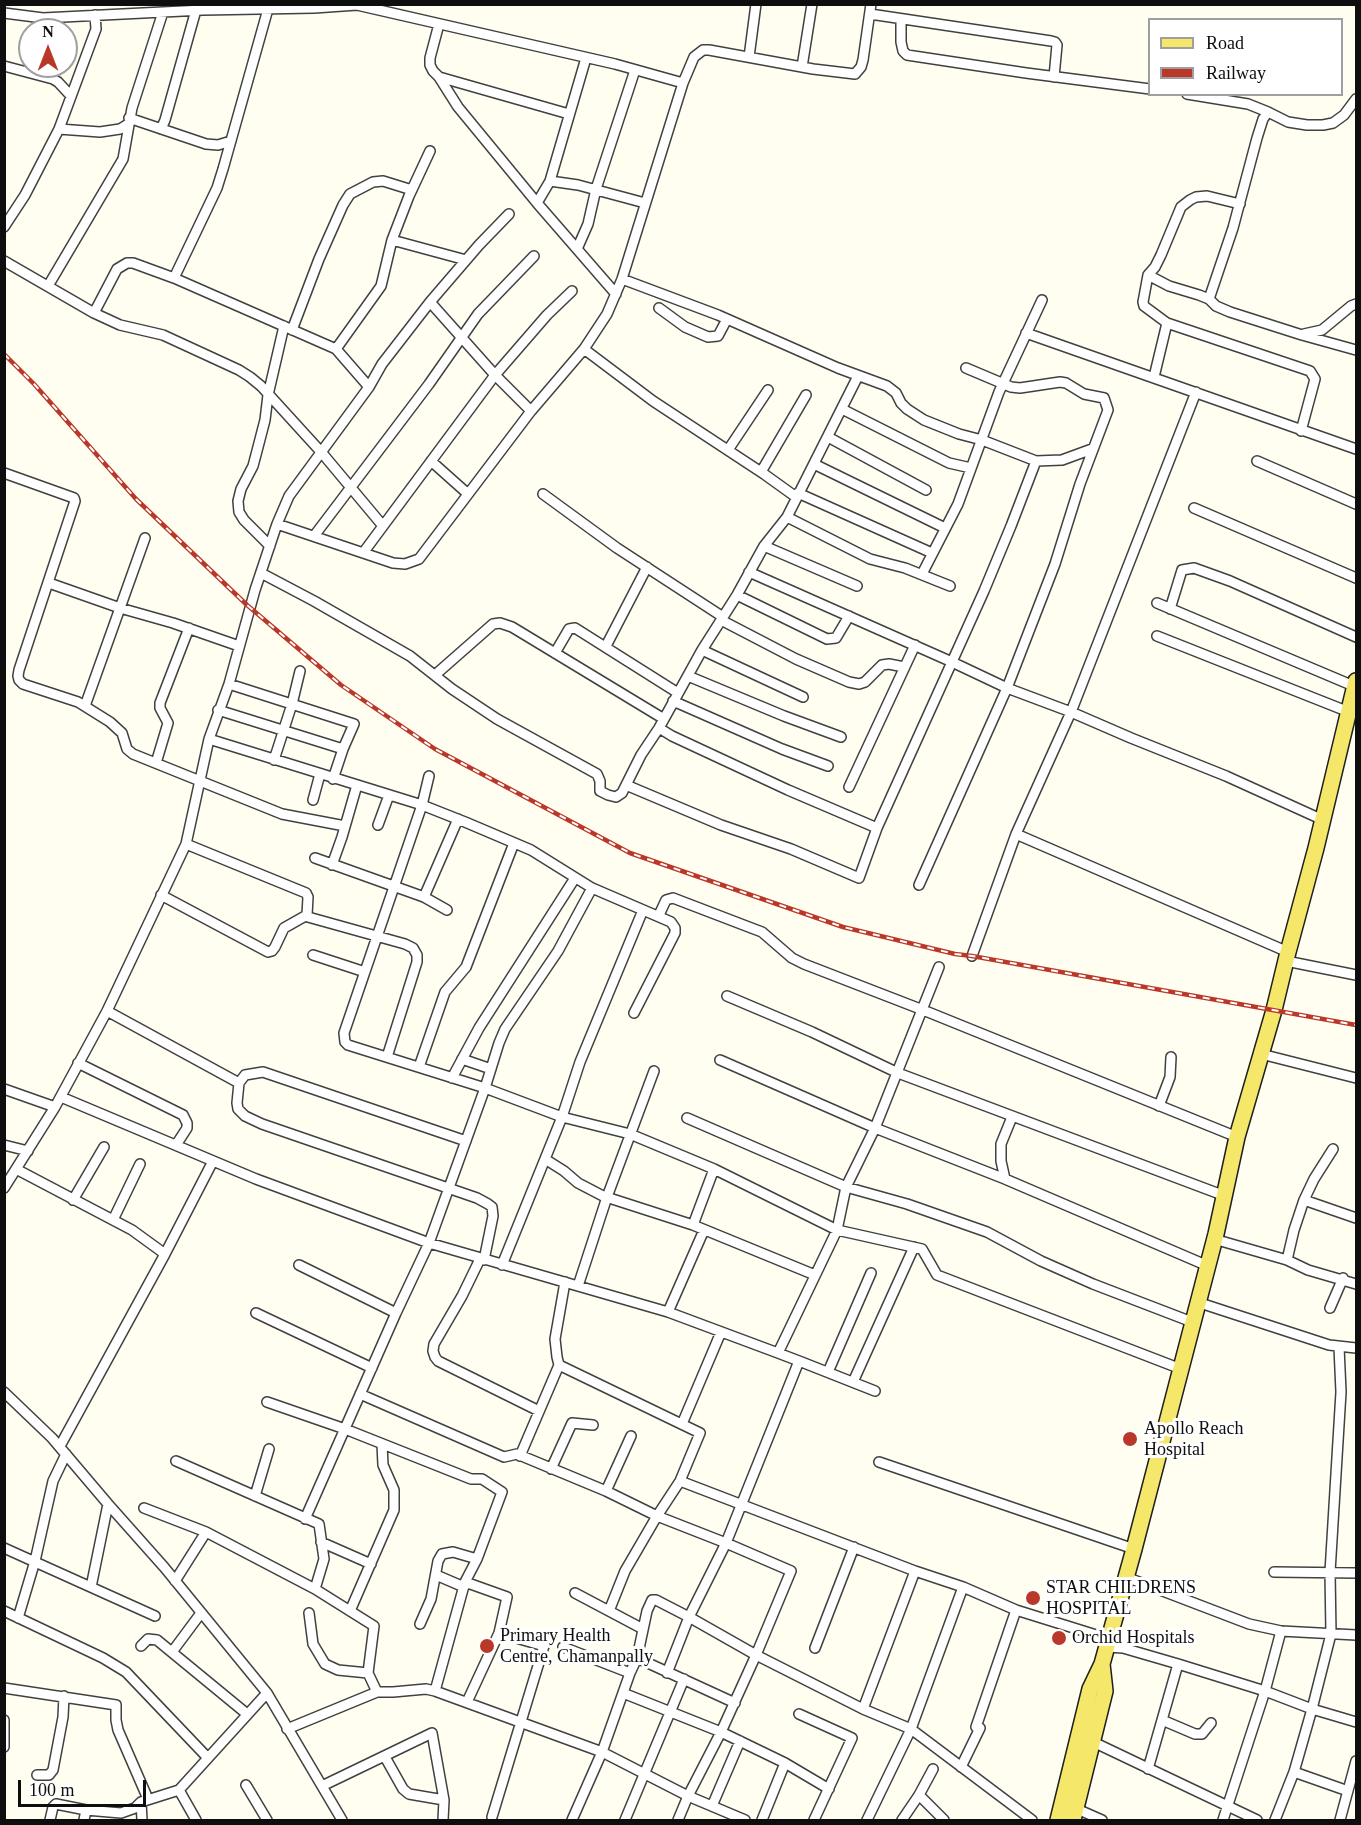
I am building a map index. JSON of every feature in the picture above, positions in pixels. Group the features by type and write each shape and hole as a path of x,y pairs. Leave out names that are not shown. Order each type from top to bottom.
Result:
{"main road":[{"path":"1058,1821 1086,1738 1105,1692 1102,1665 1208,1266 1237,1137 1274,1010 1356,684"},
{"path":"1075,1815 1086,1738"}],"street":[{"path":"749,57 756,4"},
{"path":"802,67 812,4"},
{"path":"4,13 43,18 357,5 683,83"},
{"path":"174,278 217,188 268,9"},
{"path":"277,524 399,564 411,563 419,559 531,411 584,349 607,314 622,279 683,83 694,57 704,50 851,74 858,71 864,60 871,9 901,19 1055,42 1057,45 1054,77"},
{"path":"161,129 196,10"},
{"path":"48,286 123,159 129,121 163,12"},
{"path":"4,227 25,195 59,129 96,28 95,15"},
{"path":"901,19 901,42 903,51 908,55 1148,89"},
{"path":"439,24 430,65 458,107 616,294"},
{"path":"537,203 550,181 586,58"},
{"path":"4,66 53,79 71,96"},
{"path":"577,249 588,224 596,189 635,70"},
{"path":"439,77 569,114"},
{"path":"1199,96 1248,104 1268,111 1288,122 1307,125 1333,123 1344,115 1356,99"},
{"path":"1209,300 1233,228 1257,138 1268,111"},
{"path":"129,121 212,145 231,141"},
{"path":"59,129 100,132 120,129 129,121"},
{"path":"336,349 381,286 392,240 430,151"},
{"path":"270,546 244,520 239,512 238,501 241,489 253,466 265,420 268,394 288,328 350,194 373,182 382,181 412,190"},
{"path":"550,181 596,189 645,203"},
{"path":"1240,204 1207,196 1196,197 1181,207 1161,255 1148,275 1144,306 1167,323 1310,371 1315,379 1301,430"},
{"path":"4,1188 55,1107 106,1011 186,844 209,739 229,684 277,524 289,496 369,387 382,364 430,302 509,214"},
{"path":"392,240 466,260"},
{"path":"314,536 487,303 534,256"},
{"path":"4,261 94,313 120,325 163,335 250,377 322,453 383,526"},
{"path":"94,313 117,269 133,263 174,278 336,349 369,387"},
{"path":"1148,275 1169,286 1209,300 1230,312 1356,350"},
{"path":"622,279 727,319 858,376 887,386 896,393 907,409 924,420 959,434 982,440 1036,461 1062,460 1092,449"},
{"path":"363,553 495,375 547,315 572,291"},
{"path":"922,574 958,504 1002,384 1042,300"},
{"path":"430,302 495,375 531,411"},
{"path":"1302,335 1322,330 1356,304"},
{"path":"659,308 685,327 708,337 718,336 727,319"},
{"path":"1154,377 1167,323"},
{"path":"1026,333 1356,449"},
{"path":"584,349 653,401 797,495 932,553"},
{"path":"919,885 1007,688 1056,564 1092,449 1108,410 1104,398 1084,394 1066,383 1020,388 1002,384 966,368"},
{"path":"261,573 410,656 497,719 597,774 600,791 616,797 626,785 641,755 764,546 787,517 858,376"},
{"path":"728,450 768,390"},
{"path":"972,956 1016,834 1071,712 1196,392"},
{"path":"761,472 806,395"},
{"path":"842,409 949,463 971,468"},
{"path":"828,437 926,490"},
{"path":"431,461 468,495"},
{"path":"626,785 721,825 791,849 859,878 877,828 1011,526 1036,461"},
{"path":"1257,461 1356,504"},
{"path":"814,464 945,528"},
{"path":"4,473 74,498 73,510 18,676 19,680 23,684 85,706 110,722 122,733 127,749 133,754 282,814 345,826"},
{"path":"543,494 617,548 722,619 796,658 849,682 859,684 865,682 882,665 904,667"},
{"path":"1194,508 1356,578"},
{"path":"787,517 870,559 922,574 950,586"},
{"path":"85,706 145,538"},
{"path":"764,546 857,586"},
{"path":"606,646 647,567"},
{"path":"1170,609 1182,570 1194,568 1230,581 1356,637"},
{"path":"749,572 1007,688 1226,776 1323,820"},
{"path":"49,583 239,646"},
{"path":"737,595 827,639 836,638 849,616"},
{"path":"1156,603 1356,684"},
{"path":"435,675 493,624 500,623 512,627 661,723 672,736 877,828"},
{"path":"156,763 168,723 160,708 160,703 189,628"},
{"path":"555,653 569,629 579,630 606,646 676,697 782,749 828,766"},
{"path":"1157,636 1349,712"},
{"path":"849,787 915,645"},
{"path":"702,650 803,697"},
{"path":"274,760 300,672"},
{"path":"688,676 841,737"},
{"path":"229,684 354,723 333,779"},
{"path":"218,710 343,749"},
{"path":"209,739 458,819 531,850 592,888 659,915 674,925 675,933 634,1013"},
{"path":"313,800 320,774"},
{"path":"429,776 422,806 344,1033 345,1042 348,1045 485,1088 562,1117 630,1134 714,1169 837,1230 922,1249 937,1275 1181,1369"},
{"path":"332,864 357,785"},
{"path":"378,825 389,795"},
{"path":"424,897 458,819"},
{"path":"1016,834 1287,956 1356,975"},
{"path":"419,1067 445,992 470,960 514,843"},
{"path":"186,844 306,893 308,897 307,915"},
{"path":"315,858 394,885 424,897 447,910"},
{"path":"452,1077 511,977 542,933 575,878"},
{"path":"305,1519 429,1243 485,1088 499,1042 505,1029 558,951 592,888"},
{"path":"161,896 268,952 275,947 284,928 307,915"},
{"path":"659,915 666,900 673,898 762,932 783,952 804,964 1237,1137"},
{"path":"502,1265 562,1117 580,1062 643,910"},
{"path":"307,915 314,920 405,944 413,948 417,955 417,962 387,1057"},
{"path":"313,955 364,972"},
{"path":"778,1353 837,1230 846,1187 875,1128 939,967"},
{"path":"726,996 812,1032 898,1073 1225,1196"},
{"path":"106,1011 240,1083"},
{"path":"1261,1054 1356,1078"},
{"path":"1159,1107 1170,1077 1171,1057"},
{"path":"462,1059 491,1069"},
{"path":"720,1060 875,1128 1005,1179 1208,1266"},
{"path":"78,1063 183,1116 187,1122 187,1128 176,1145"},
{"path":"578,1286 607,1197 654,1071"},
{"path":"466,1141 263,1072 245,1075 240,1083 238,1109 245,1116 262,1125 477,1198 492,1208 493,1216 482,1259 434,1344 433,1351 438,1361 540,1411"},
{"path":"4,1089 55,1107"},
{"path":"60,1097 256,1179 429,1243 668,1312 875,1391"},
{"path":"1005,1179 1001,1161 1001,1144 1012,1117"},
{"path":"687,1118 846,1187 907,1204 987,1232 1041,1261 1092,1284 1192,1322"},
{"path":"4,1145 28,1151"},
{"path":"73,1200 104,1147"},
{"path":"1287,1260 1304,1200 1333,1149"},
{"path":"545,1158 578,1183 607,1197 693,1225 815,1275"},
{"path":"18,1618 63,1450 213,1161"},
{"path":"112,1220 140,1164"},
{"path":"16,1169 132,1230 165,1254"},
{"path":"693,1225 714,1169"},
{"path":"1304,1200 1356,1218"},
{"path":"668,1312 704,1230"},
{"path":"1214,1239 1287,1260 1308,1270 1343,1278 1356,1284"},
{"path":"853,1382 914,1248"},
{"path":"299,1265 396,1313"},
{"path":"828,1372 871,1272"},
{"path":"1330,1308 1343,1278"},
{"path":"520,1456 559,1365 555,1339 565,1282"},
{"path":"1197,1302 1329,1346 1356,1348"},
{"path":"256,1313 372,1368"},
{"path":"682,1424 721,1332"},
{"path":"1275,1821 1294,1772 1331,1634 1330,1572 1341,1392 1339,1347"},
{"path":"667,1672 689,1617 726,1543 799,1361"},
{"path":"559,1365 700,1432 681,1481 657,1516 626,1571 609,1611"},
{"path":"360,1394 504,1457 514,1454 606,1491 657,1516 791,1571 735,1703 688,1796 678,1821"},
{"path":"5,1396 63,1450 267,1693 342,1821"},
{"path":"267,1402 345,1429 471,1479 482,1479 502,1492 477,1559 464,1584 435,1691"},
{"path":"551,1469 572,1423 593,1425"},
{"path":"606,1491 631,1436"},
{"path":"350,1611 394,1510 394,1490 382,1465 382,1444"},
{"path":"255,1496 269,1449"},
{"path":"176,1461 319,1524 324,1559 315,1589"},
{"path":"879,1462 1134,1549"},
{"path":"681,1481 1108,1643 1356,1722"},
{"path":"91,1587 108,1504"},
{"path":"144,1508 207,1532 315,1589 374,1626 368,1673 377,1692"},
{"path":"175,1581 207,1532"},
{"path":"321,1542 371,1564"},
{"path":"815,1648 854,1547"},
{"path":"4,1548 155,1616"},
{"path":"420,1624 431,1599 438,1561 442,1554 453,1552 477,1559"},
{"path":"863,1709 915,1571"},
{"path":"1274,1572 1356,1573"},
{"path":"436,1575 507,1597 499,1633 467,1702"},
{"path":"1126,1577 1249,1624 1281,1631 1356,1635"},
{"path":"879,1821 868,1818 911,1729 963,1587"},
{"path":"575,1593 643,1629"},
{"path":"572,1821 602,1752 637,1658 647,1611 652,1600 689,1617 756,1656 863,1709 911,1729 1032,1821"},
{"path":"961,1767 978,1728 1016,1610"},
{"path":"4,1611 103,1658 126,1672 207,1757"},
{"path":"172,1652 201,1613"},
{"path":"309,1613 313,1644 325,1664 338,1670 368,1673"},
{"path":"1223,1821 1265,1692 1281,1631"},
{"path":"492,1817 544,1646 499,1633"},
{"path":"141,1646 144,1641 153,1638 247,1714"},
{"path":"563,1647 630,1673"},
{"path":"637,1658 735,1703"},
{"path":"1148,1769 1178,1664"},
{"path":"625,1821 684,1678"},
{"path":"4,1688 116,1705 118,1730 145,1800 142,1821"},
{"path":"287,1729 377,1692 426,1689 602,1752 688,1796 745,1821"},
{"path":"50,1821 53,1807 56,1804 85,1815 121,1813 135,1808 145,1800 179,1790 267,1693"},
{"path":"623,1694 721,1732 785,1763 829,1789"},
{"path":"37,1775 49,1775 53,1770 63,1717 64,1696"},
{"path":"799,1714 852,1738 814,1821"},
{"path":"4,1720 4,1747"},
{"path":"1162,1720 1195,1734 1202,1734 1211,1723"},
{"path":"322,1786 432,1733 444,1800 443,1821"},
{"path":"1086,1738 1257,1821"},
{"path":"712,1806 740,1741"},
{"path":"385,1757 409,1794 444,1800"},
{"path":"1340,1821 1356,1761"},
{"path":"762,1821 785,1763"},
{"path":"902,1821 933,1769"},
{"path":"1294,1772 1348,1791"},
{"path":"246,1785 267,1821"},
{"path":"179,1790 196,1821"},
{"path":"919,1795 944,1821"},
{"path":"1075,1815 1102,1821"}],"railway":[{"path":"4,354 34,384 136,499 247,605 341,685 435,749 630,853 843,927 955,954 1356,1025"}],"place":[{"name":"Apollo Reach Hospital","path":"1130,1439"},
{"name":"STAR CHILDRENS HOSPITAL","path":"1033,1598"},
{"name":"Orchid Hospitals","path":"1059,1638"},
{"name":"Primary Health Centre, Chamanpally","path":"487,1646"}]}
